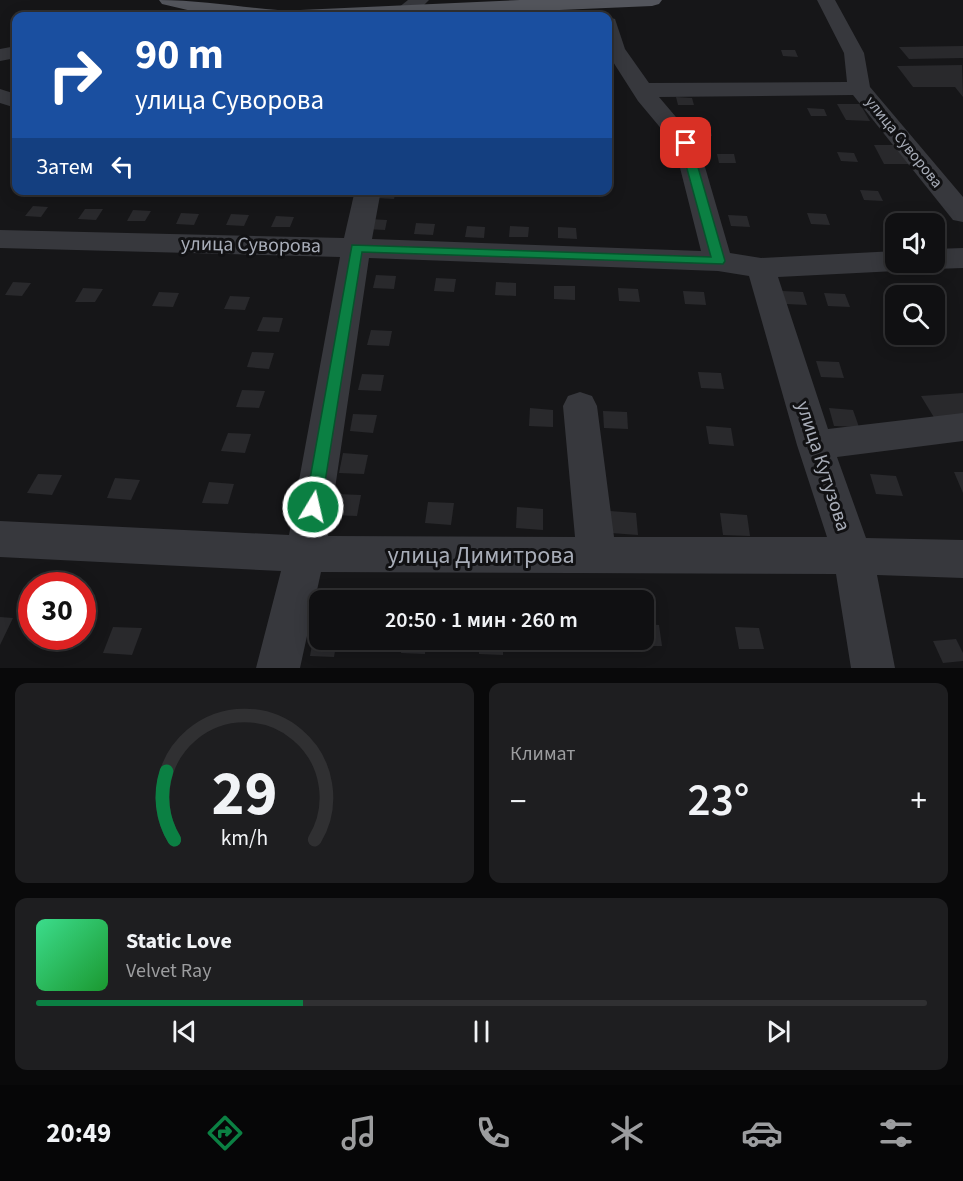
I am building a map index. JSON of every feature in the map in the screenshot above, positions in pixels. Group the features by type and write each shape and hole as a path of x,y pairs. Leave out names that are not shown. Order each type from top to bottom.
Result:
{"main road":[{"path":"169,0 215,12"},
{"path":"612,12 652,0"},
{"path":"373,12 569,3 598,12"}],"street":[{"name":"улица Суворова","path":"826,0 854,52 859,88 963,214"},
{"path":"612,38 615,49 642,90 686,143 718,261"},
{"path":"642,90 859,88"},
{"path":"278,668 305,554 367,195"},
{"name":"улица Суворова","path":"0,239 356,248 718,261 761,268 885,262"},
{"path":"945,259 963,258"},
{"name":"улица Кутузова","path":"761,268 814,444 853,556 873,668"},
{"path":"580,406 597,555"},
{"path":"814,444 963,427"},
{"name":"улица Димитрова","path":"0,539 305,554 853,556 963,559"}],"building":[{"path":"963,46 963,58 909,59 899,47"},
{"path":"781,50 795,50 798,57 783,56"},
{"path":"962,65 963,97 955,87 913,87 897,66"},
{"path":"676,97 692,98 694,105 678,105"},
{"path":"837,104 860,104 870,121 846,120"},
{"path":"807,108 824,109 827,116 811,116"},
{"path":"694,127 710,128 712,136 696,136"},
{"path":"874,145 898,145 910,164 884,164"},
{"path":"837,152 854,153 858,162 841,161"},
{"path":"717,154 734,154 736,163 719,163"},
{"path":"860,190 878,191 883,201 864,200"},
{"path":"378,195 395,195 394,199 377,198"},
{"path":"33,206 48,207 41,217 25,216"},
{"path":"85,209 103,209 96,220 78,219"},
{"path":"133,210 151,211 145,221 127,221"},
{"path":"181,213 199,214 194,225 176,224"},
{"path":"807,213 826,214 830,225 811,224"},
{"path":"231,214 249,215 244,226 226,225"},
{"path":"728,215 747,216 750,227 731,226"},
{"path":"276,216 294,217 290,227 271,227"},
{"path":"369,219 387,220 385,230 366,229"},
{"path":"416,223 435,224 433,235 414,234"},
{"path":"467,226 485,227 484,238 465,237"},
{"path":"510,226 529,227 528,237 509,237"},
{"path":"558,227 576,228 577,239 558,238"},
{"path":"376,275 396,276 394,289 373,288"},
{"path":"436,278 456,279 454,292 434,291"},
{"path":"13,282 31,283 22,296 5,295"},
{"path":"496,282 516,283 516,296 495,295"},
{"path":"554,286 575,286 575,300 554,299"},
{"path":"83,288 103,289 95,302 75,302"},
{"path":"618,288 638,289 640,302 619,301"},
{"path":"683,291 704,292 706,305 685,304"},
{"path":"782,291 803,292 807,305 786,304"},
{"path":"159,292 179,293 173,307 152,306"},
{"path":"824,293 845,294 850,307 828,306"},
{"path":"230,296 250,297 245,310 224,309"},
{"path":"263,317 283,318 279,332 257,331"},
{"path":"371,330 392,331 389,346 367,345"},
{"path":"252,352 274,353 269,369 247,367"},
{"path":"816,361 839,362 844,378 821,377"},
{"path":"698,372 721,373 724,389 701,388"},
{"path":"362,374 384,375 381,391 358,390"},
{"path":"242,390 265,391 259,408 236,407"},
{"path":"963,393 963,422 938,424 921,396"},
{"path":"530,408 553,410 553,427 529,426"},
{"path":"829,408 853,410 859,427 834,426"},
{"path":"603,411 627,412 628,429 604,428"},
{"path":"353,414 377,415 373,433 350,431"},
{"path":"706,426 731,428 734,446 709,444"},
{"path":"228,433 251,434 245,453 221,451"},
{"path":"343,453 368,455 364,474 339,473"},
{"path":"954,472 963,472 963,493"},
{"path":"38,474 62,475 52,495 27,493"},
{"path":"870,474 896,476 903,496 876,494"},
{"path":"115,478 140,480 131,500 107,498"},
{"path":"209,482 234,484 228,504 202,503"},
{"path":"336,494 361,495 357,516 331,515"},
{"path":"428,502 454,503 451,525 425,523"},
{"path":"517,507 543,509 543,530 516,528"},
{"path":"610,511 636,513 638,535 611,533"},
{"path":"720,513 747,515 750,536 723,535"},
{"path":"0,617 13,618 0,645"},
{"path":"654,625 659,625 662,646 654,646"},
{"path":"113,627 142,628 132,655 103,653"},
{"path":"735,627 759,628 764,649 739,649"},
{"path":"956,639 963,653 963,661 943,663 933,641"},
{"path":"311,650 335,650 334,657 310,656"},
{"path":"401,650 425,650 425,654 401,653"},
{"path":"479,650 503,650 503,655 479,654"},
{"path":"560,650 584,650 584,652 560,652"}],"route":[{"path":"313,507 356,248 718,261 686,143"}]}
